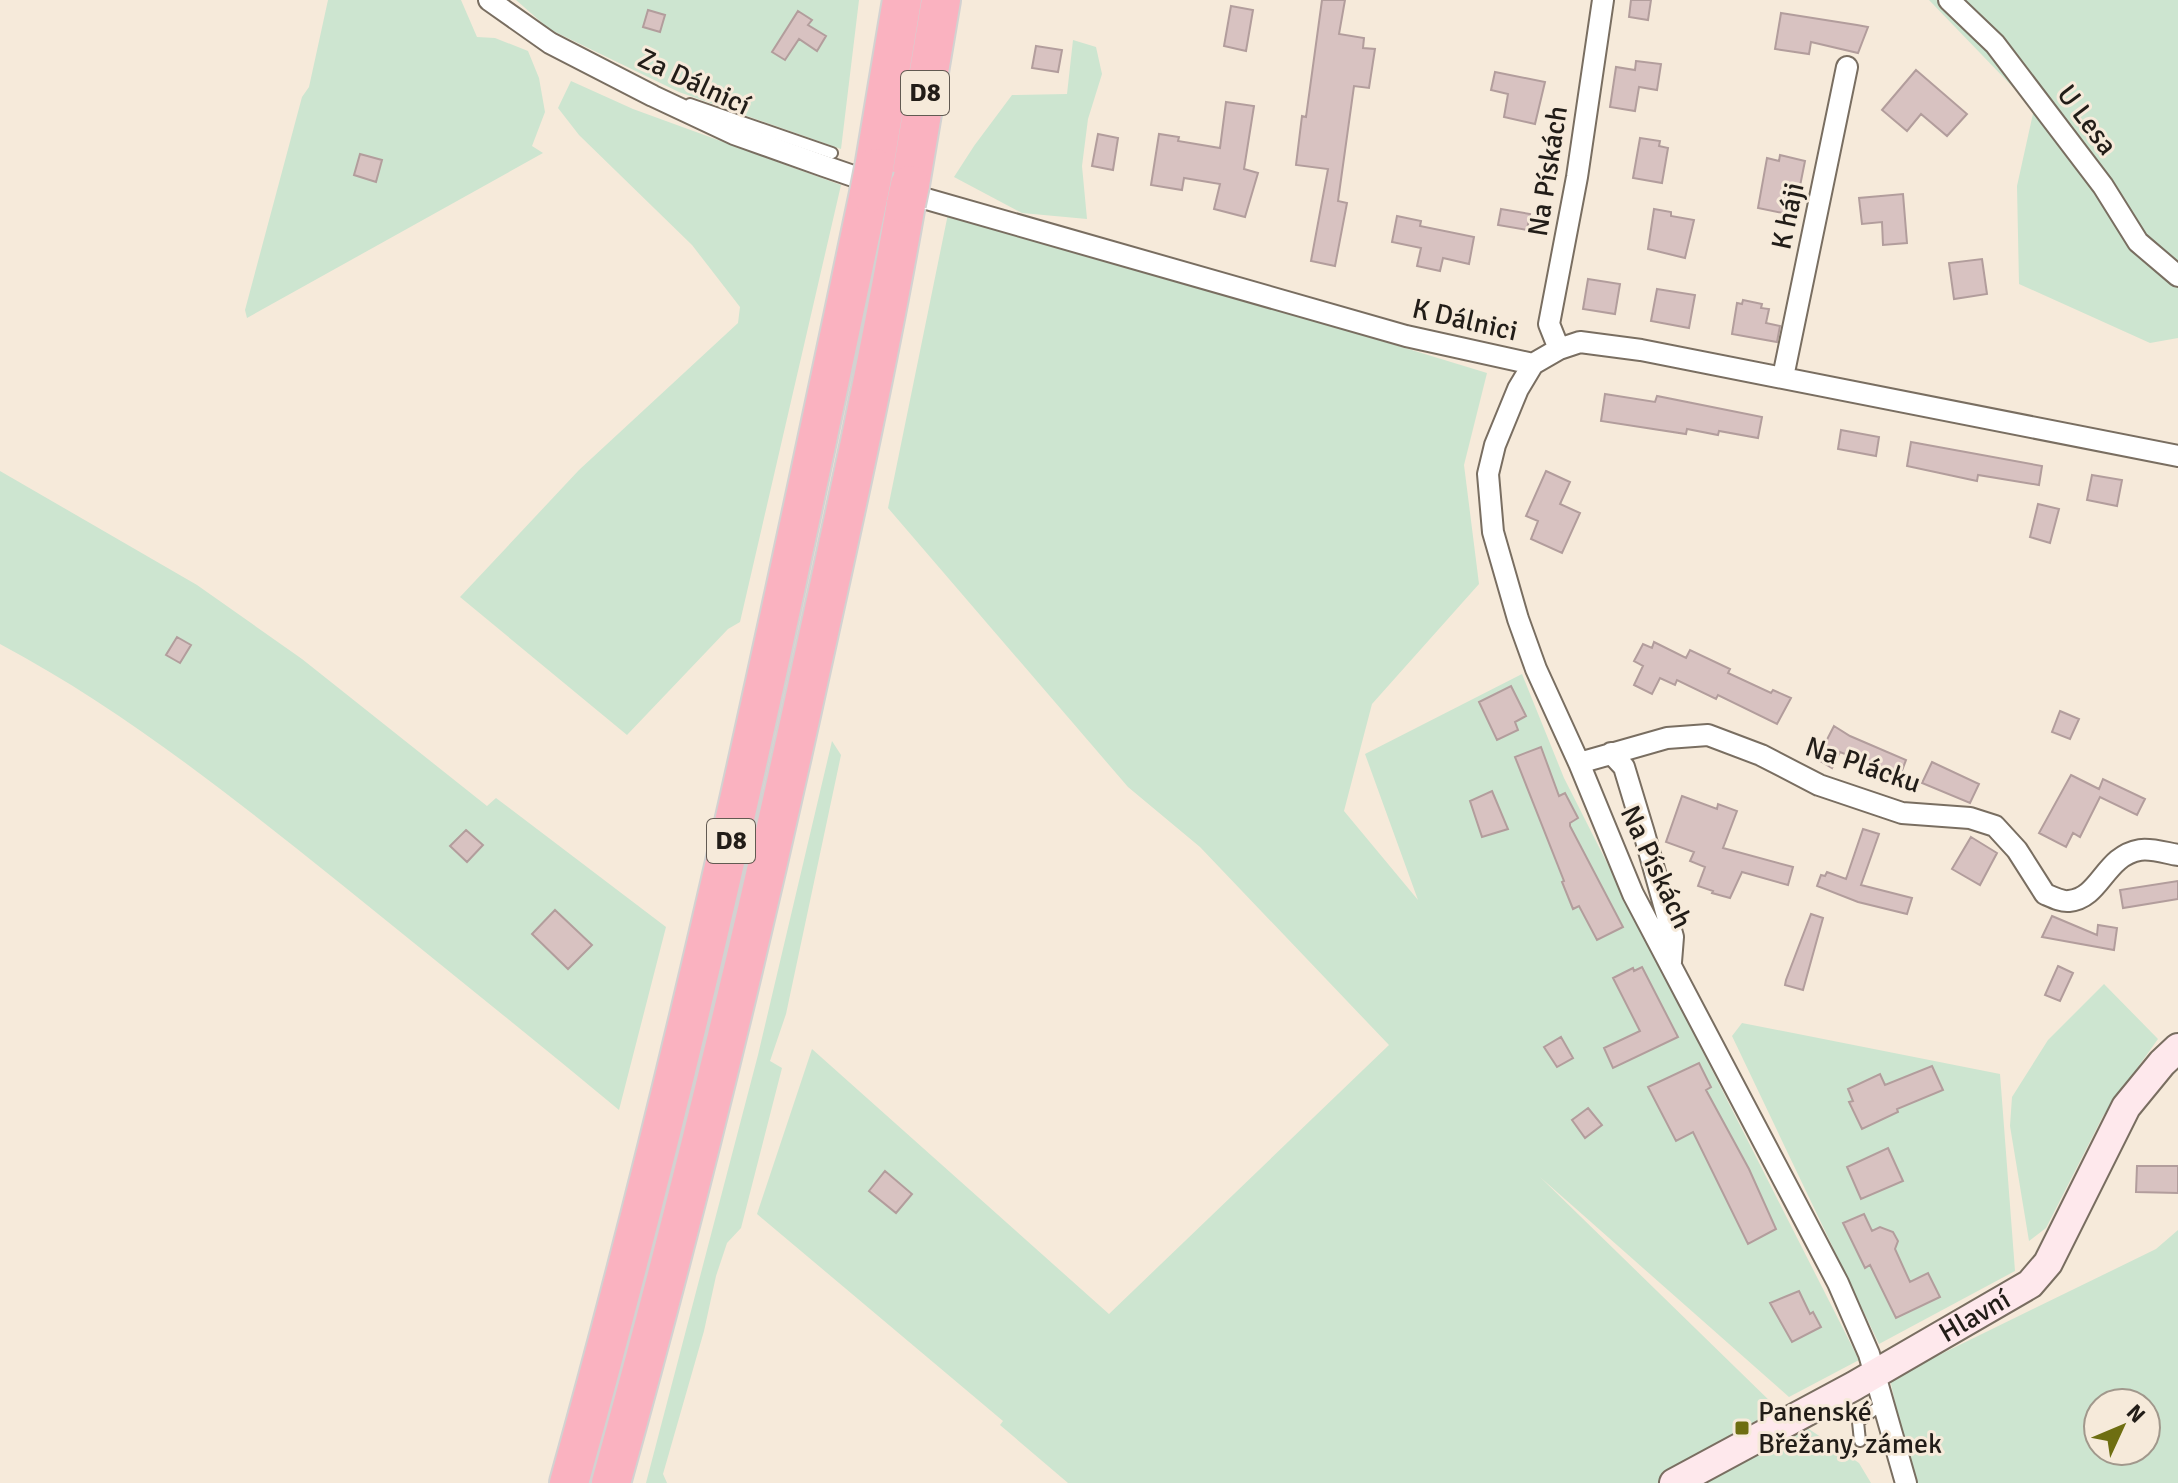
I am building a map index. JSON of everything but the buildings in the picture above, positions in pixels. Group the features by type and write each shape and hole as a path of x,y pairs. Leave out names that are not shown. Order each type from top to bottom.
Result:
{"highway":[{"name":"D8","path":"611,1483 652,1338 745,969 882,343 902,0"},
{"name":"D8","path":"569,1482 603,1361 703,964 889,188 941,0"}],"street":[{"name":"Za Dálnicí","path":"489,0 550,43 653,96 734,134 889,188"},
{"name":"Na Pískách","path":"1559,349 1549,324 1577,177 1603,0"},
{"name":"U Lesa","path":"1949,0 1995,44 2103,186 2138,242 2178,276"},
{"name":"K háji","path":"1783,377 1847,67"},
{"name":"K Dálnici","path":"889,188 1406,336 1533,364 1559,349 1580,342 1641,350 2178,456"},
{"name":"Na Pískách","path":"1533,364 1518,389 1495,445 1488,474 1488,502 1493,532 1518,619 1536,669 1633,894 1838,1283 1869,1354 1906,1483"},
{"name":"Na Plácku","path":"1579,763 1667,738 1708,735 1761,755 1819,785 1902,813 1970,818 1995,826 2017,850 2045,894 2068,901 2090,894 2113,862 2128,853 2143,849 2178,855"},
{"path":"1611,753 1624,767 1644,833 1673,937 1671,962"},
{"name":"Hlavní","path":"1674,1483 1874,1375 2015,1294 2036,1278 2048,1263 2073,1216 2126,1107 2178,1048"}],"lane":[{"path":"653,96 670,97 832,153"},
{"path":"635,1439 652,1338"},
{"path":"1860,1441 1858,1422 1882,1404"}],"green space":[{"path":"328,0 461,0 477,37 495,38 528,51 539,78 545,112 532,146 543,153 247,318 245,310 302,97 309,87"},
{"path":"516,0 859,0 841,149 679,92 549,29"},
{"path":"1929,0 2178,0 2178,338 2150,343 2019,284 2017,186 2034,109"},
{"path":"1073,40 1096,47 1102,74 1088,119 1082,166 1087,219 1022,213 954,177 1012,95 1067,94"},
{"path":"571,81 633,109 841,185 740,622 728,629 627,735 460,597 579,470 738,323 740,307 692,245 579,135 558,108"},
{"path":"949,209 1487,373 1464,465 1479,584 1372,704 1344,811 1418,900 1365,754 1522,674 1564,778 1859,1360 1789,1397 1540,1177 1775,1406 1859,1463 1871,1483 1068,1483 1000,1425 1003,1421 757,1214 812,1049 1109,1314 1389,1045 1200,847 1128,787 888,508","holes":["1588,1108 1601,1125 1585,1138 1572,1121"]},
{"path":"0,471 197,585 302,659 487,806 496,798 666,927 619,1110 218,787 90,697 0,644"},
{"path":"832,741 841,755 786,1014 770,1061 782,1068 741,1228 727,1243 716,1276 704,1331 663,1474 667,1483 646,1483 758,1055"},
{"path":"2104,984 2158,1039 2103,1116 2046,1228 2029,1241 2010,1126 2012,1097 2048,1040"},
{"path":"1742,1023 2000,1074 2015,1271 1879,1344 1732,1036"},
{"path":"2178,1230 2178,1483 1912,1483 1890,1379 2156,1249"}],"place":[{"name":"Panenské Břežany, zámek","path":"1742,1428"}]}
